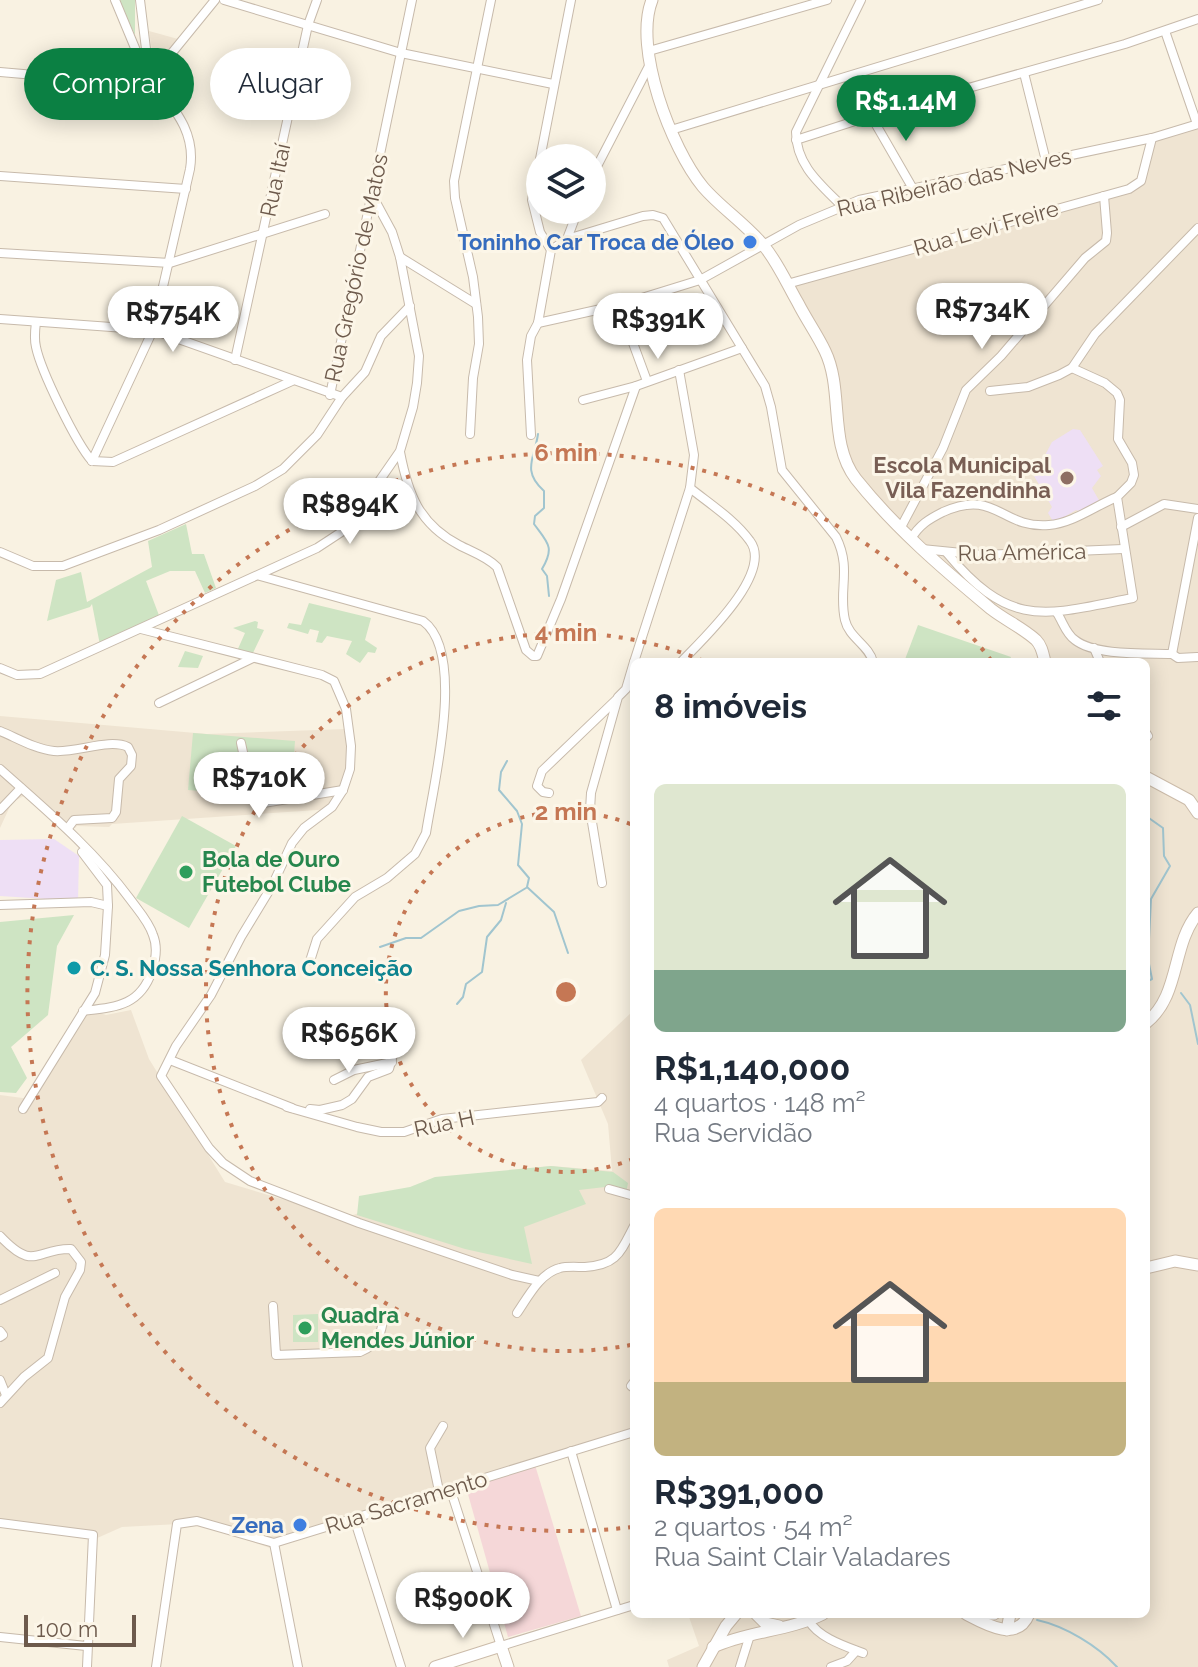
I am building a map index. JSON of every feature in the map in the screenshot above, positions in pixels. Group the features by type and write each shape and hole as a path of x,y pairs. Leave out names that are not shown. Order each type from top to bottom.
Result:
{"street":[{"path":"115,0 139,48"},
{"path":"140,0 143,48"},
{"path":"176,48 215,0"},
{"path":"224,0 401,53 553,84"},
{"name":"Rua Itaí","path":"235,360 308,25 317,0"},
{"name":"Rua Gregório de Matos","path":"330,395 412,0"},
{"path":"470,434 473,378 479,344 473,277 454,181 491,0"},
{"path":"531,435 527,360 531,336 538,323 551,250 540,232 532,200 571,0"},
{"path":"652,0 646,20 650,56 671,130 686,164 702,185 763,245 826,353 842,445 853,474 900,529 995,612 1035,640 1044,658"},
{"path":"650,56 827,0"},
{"path":"842,206 813,177 802,160 796,140 798,127 861,0"},
{"path":"671,130 1098,0"},
{"path":"796,140 1198,19"},
{"path":"1165,31 1198,124"},
{"path":"606,151 635,98 650,56"},
{"path":"0,72 24,74"},
{"path":"1024,73 1046,161"},
{"path":"635,98 655,80"},
{"path":"871,116 912,187"},
{"path":"92,461 153,330 192,158 190,137 181,120"},
{"name":"Rua Ribeirão das Neves","path":"538,323 619,305 700,280 842,206 912,187 1152,138 1198,124"},
{"name":"Rua Levi Freire","path":"787,284 1129,189 1141,181 1152,138"},
{"path":"0,176 186,189"},
{"path":"0,668 17,675 40,674 259,576 333,539 346,529 400,451 413,407 419,368 400,257 387,221 372,195"},
{"path":"900,529 943,448 966,390 1001,356 1085,258 1106,241 1104,196"},
{"path":"0,253 170,263 325,214"},
{"path":"551,250 567,239 643,216 659,215 663,218 768,394 782,470 841,547 845,573 845,618 852,634 872,658"},
{"path":"567,239 573,224"},
{"path":"990,391 1028,387 1072,368 1095,334 1198,228"},
{"path":"400,257 476,304"},
{"path":"619,305 647,381"},
{"path":"0,552 33,566 63,566 159,530 255,486 283,469 317,435 342,397 365,372 381,336 410,306"},
{"path":"0,319 153,330 342,397"},
{"path":"36,322 35,343 40,359 73,431 92,461"},
{"path":"583,400 636,386 742,348"},
{"path":"911,539 917,527 928,519 970,503 992,508 1030,524 1062,523 1117,497 1131,483 1134,475 1132,463 1118,439 1120,400 1114,388 1072,368"},
{"path":"635,658 690,488 694,455 679,370"},
{"path":"92,461 113,462 292,381"},
{"path":"400,451 414,503 427,523 497,567 526,650 537,656 557,610 636,386"},
{"path":"684,658 740,594 754,569 756,558 750,541 690,488"},
{"path":"947,553 964,574 1016,609 1057,613 1133,598 1117,497"},
{"path":"1121,527 1164,504 1198,509"},
{"path":"1172,654 1198,518"},
{"name":"Rua América","path":"922,549 982,555 1123,549"},
{"path":"259,576 423,621 435,636 447,688 426,833 415,854 387,878 355,897 317,939 310,961"},
{"path":"1057,613 1076,641 1094,648 1172,654 1178,658 1197,657"},
{"path":"141,629 322,675 338,685 346,709 351,746 350,769 343,790 332,807 304,828 292,843 272,886 211,995 176,1046 161,1076 223,1163 250,1181 359,1223 512,1275 539,1281"},
{"path":"1094,648 1098,658"},
{"path":"159,703 253,658"},
{"path":"549,793 537,786 542,771 618,697 630,690"},
{"path":"602,883 590,810 591,793 618,697"},
{"path":"0,731 40,749 56,751 89,749 112,743 128,747 132,755 131,766 119,779 116,812 112,818 74,820 68,828"},
{"path":"241,743 253,799 257,804 343,790"},
{"path":"0,769 68,828 122,889 146,922 156,944 153,968 141,992 126,1004 83,1011"},
{"path":"1150,779 1189,800 1198,813"},
{"path":"0,810 21,788"},
{"path":"23,1109 95,993 105,955 107,885 82,852"},
{"path":"0,905 91,902 108,906"},
{"path":"1150,1020 1169,991 1198,913"},
{"path":"170,1060 287,1107 320,1110 342,1105 352,1099 368,1077 389,1069 393,1055 401,1046 403,1034 401,1027 389,1017"},
{"path":"334,1080 354,1070 392,1062"},
{"name":"Rua H","path":"287,1107 357,1127 381,1132 404,1132 442,1119 598,1102 602,1098"},
{"path":"609,1189 630,1195"},
{"path":"517,1313 539,1281 558,1268 598,1266 611,1261 621,1252 630,1234"},
{"path":"0,1236 11,1248 26,1256 36,1257 59,1249 71,1249 81,1262 80,1270 65,1297 48,1358 3,1399"},
{"path":"1150,1267 1175,1261 1198,1265"},
{"path":"0,1300 55,1273"},
{"path":"273,1306 276,1355 360,1352 372,1347 379,1338 384,1315"},
{"path":"0,1380 3,1399"},
{"path":"439,1491 430,1448 443,1426"},
{"name":"Rua Sacramento","path":"274,1543 630,1433"},
{"path":"571,1451 617,1610"},
{"path":"450,1488 508,1667"},
{"path":"354,1518 401,1667"},
{"path":"156,1667 177,1524 197,1521 274,1543 298,1667"},
{"path":"0,1523 93,1535 87,1667"},
{"path":"435,1667 630,1606"},
{"path":"703,1667 733,1618"},
{"path":"760,1618 765,1623 782,1627"},
{"path":"713,1647 815,1618"},
{"path":"991,1618 1007,1630 1015,1629 1028,1618"},
{"path":"1007,1630 1009,1618"},
{"path":"809,1621 822,1635 860,1652 831,1667"},
{"path":"740,1667 750,1634"},
{"path":"0,1637 86,1646"}],"shaded area":[{"path":"149,31 178,39 171,48 152,48"},
{"path":"1198,125 1198,1667 669,1667 667,1660 699,1646 689,1618 1150,1618 1150,658 1042,658 1035,647 974,603 899,532 852,475 841,438 837,386 785,287 1141,187 1149,140"},
{"name":"Escola Municipal Vila Fazendinha","path":"1073,429 1080,430 1103,466 1097,470 1101,476 1092,488 1100,502 1082,512 1076,510 1054,523 1048,513 1052,507 1030,469 1042,461 1052,442"},
{"path":"0,716 207,734 346,729 346,791 332,809 75,828 64,827 28,794 12,802 0,828"},
{"path":"54,839 79,856 78,901 0,896 0,840"},
{"path":"89,1009 106,1015 131,1010 149,1059 225,1182 345,1218 456,1177 551,1166 612,1171 608,1124 581,1060 630,1014 630,1436 270,1548 198,1523 122,1527 95,1539 0,1527 0,1095 30,1099"},
{"path":"535,1465 581,1616 508,1637 466,1487"}],"green space":[{"path":"118,0 135,0 135,35"},
{"path":"186,524 192,554 204,554 216,588 205,593 195,571 170,571 146,581 160,618 100,645 92,604 47,621 56,580 81,572 87,602 152,567 148,541"},
{"path":"309,603 371,618 365,640 377,648 375,653 368,652 360,663 346,654 352,641 327,636 322,643 316,642 319,631 310,629 308,634 287,628 289,623 301,625"},
{"path":"258,622 257,628 264,630 252,655 237,651 245,633 233,628"},
{"path":"918,625 1011,657 1011,658 906,658"},
{"path":"185,651 203,656 198,668 178,667"},
{"path":"193,733 295,741 291,798 188,790"},
{"name":"Bola de Ouro Futebol Clube","path":"182,816 236,846 189,928 136,898"},
{"path":"74,915 57,946 48,1015 11,1047 27,1078 16,1093 0,1092 0,922"},
{"path":"551,1166 613,1172 628,1183 626,1193 607,1193 605,1187 579,1190 586,1204 524,1227 532,1264 465,1249 357,1215 359,1196 410,1187 435,1177"},
{"name":"Quadra Mendes Júnior","path":"318,1314 318,1342 293,1342 293,1315"}],"waterway":[{"path":"538,434 531,470 544,491 544,508 535,516 534,524 548,545 548,555 542,569 547,576 549,596"},
{"path":"507,761 501,772 499,790 517,811 522,824 518,865 529,878 527,887 554,912 568,953"},
{"path":"1150,819 1163,828 1164,856 1170,866 1151,899 1150,919"},
{"path":"380,947 406,938 421,938 459,911 498,905 526,888"},
{"path":"457,1004 463,997 466,984 482,972 487,937 501,920 506,903"},
{"path":"1150,969 1150,980"},
{"path":"1181,993 1190,1005 1198,1044"},
{"path":"1037,1620 1080,1638 1117,1667"}],"place":[{"name":"Toninho Car Troca de Óleo","path":"750,242"},
{"name":"Escola Municipal Vila Fazendinha","path":"1067,478"},
{"name":"Bola de Ouro Futebol Clube","path":"186,872"},
{"name":"C. S. Nossa Senhora Conceição","path":"74,968"},
{"name":"Quadra Mendes Júnior","path":"305,1328"},
{"name":"Zena","path":"300,1525"}]}
